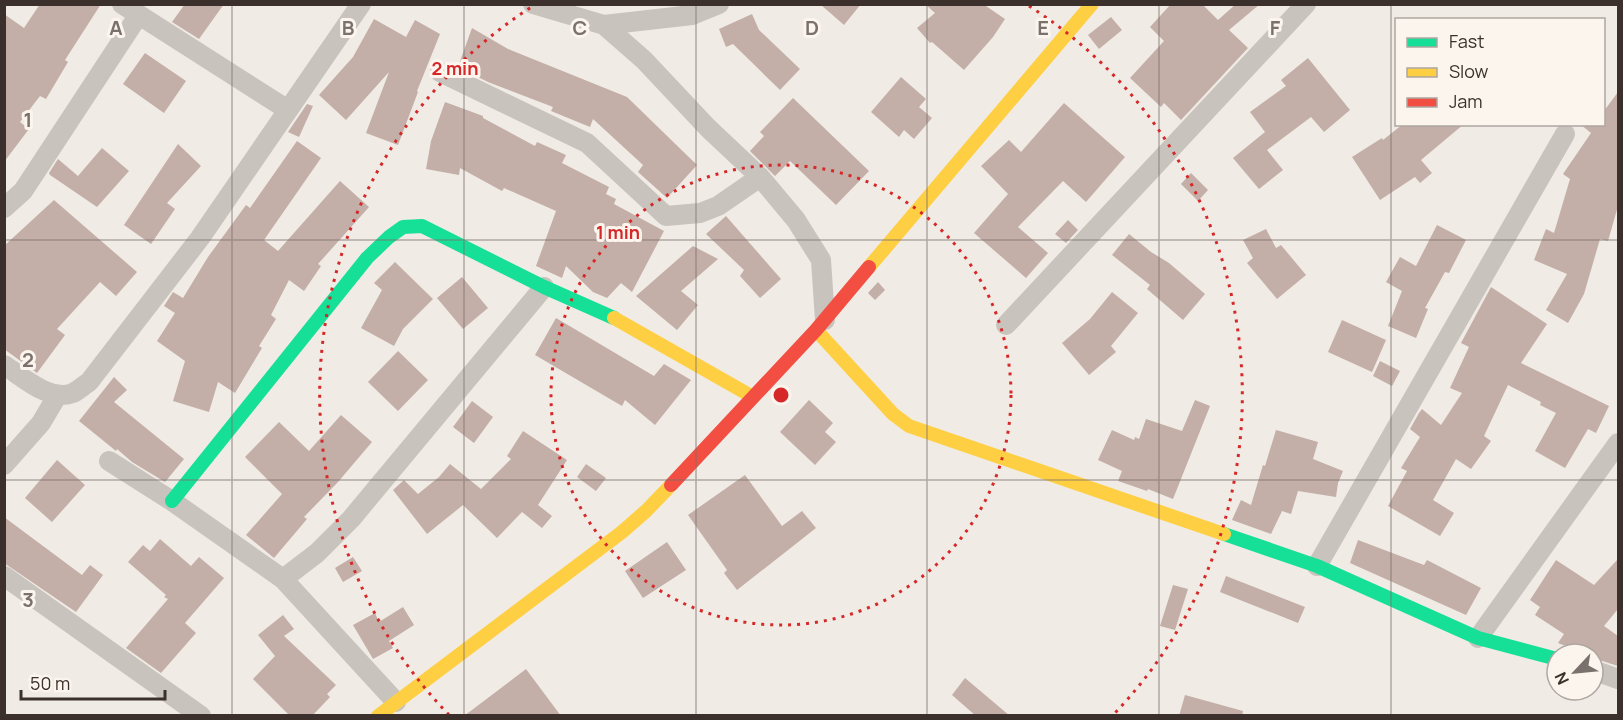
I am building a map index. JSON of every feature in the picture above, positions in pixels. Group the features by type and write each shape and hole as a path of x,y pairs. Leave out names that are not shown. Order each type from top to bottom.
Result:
{"street":[{"path":"4,364 39,388 57,396 73,393 90,382 200,238 361,4"},
{"path":"533,4 604,25 644,60 708,128 760,177 796,220 821,260 820,325 893,414 909,426 1317,566 1478,638 1545,655"},
{"path":"604,25 719,4"},
{"path":"378,716 622,532 646,511 820,325 1092,4"},
{"path":"1006,325 1306,4"},
{"path":"4,208 23,191 130,10 288,110"},
{"path":"440,72 586,143 666,216 700,213 718,206 760,177"},
{"path":"1317,566 1565,134"},
{"path":"171,501 368,258 403,227 422,226 544,287 624,323 753,397"},
{"path":"283,579 317,553 351,519 544,287"},
{"path":"4,465 41,423 57,396"},
{"path":"1478,638 1618,443"},
{"path":"109,461 283,579 396,702"},
{"path":"4,576 201,716"}],"building":[{"path":"40,4 101,4 65,60 68,62 46,99 40,96 20,122 29,129 4,162 4,14 24,28"},
{"path":"185,4 224,4 199,39 172,22"},
{"path":"820,4 861,4 844,25"},
{"path":"925,4 983,4 1005,19 993,37 964,70 932,42 930,43 917,28 935,13"},
{"path":"1171,4 1202,4 1218,20 1236,4 1260,4 1229,30 1248,48 1181,120 1164,103 1161,107 1130,78 1164,41 1150,27"},
{"path":"752,14 759,30 800,69 780,90 733,44 726,47 719,29"},
{"path":"1111,17 1122,30 1099,49 1088,35"},
{"path":"374,19 406,37 415,20 440,34 398,145 366,133 389,72 346,120 319,95 353,57"},
{"path":"472,28 508,49 627,97 697,165 667,198 638,172 643,165 593,119 590,127 551,111 553,107 488,82 458,67"},
{"path":"145,53 186,81 164,113 123,84"},
{"path":"1308,58 1350,110 1324,132 1311,117 1267,150 1283,170 1259,189 1233,158 1265,132 1250,112 1286,86 1281,80"},
{"path":"901,77 926,99 919,107 932,118 914,139 904,130 899,137 871,112"},
{"path":"1618,92 1618,206 1608,241 1600,239 1584,294 1568,323 1546,310 1567,274 1534,260 1546,229 1554,233 1570,179 1563,174 1591,133 1582,126 1605,126 1605,110"},
{"path":"793,98 869,171 836,205 790,161 775,176 750,151 764,136 760,132"},
{"path":"445,102 483,116 535,146 537,142 566,155 562,163 609,187 606,194 616,199 614,204 664,231 632,292 621,283 607,298 593,292 566,266 562,278 536,266 556,211 504,188 502,191 460,168 459,175 426,169 431,141"},
{"path":"1064,103 1125,157 1086,202 1063,181 1018,227 1048,253 1026,278 974,233 1008,194 981,166 1009,140 1021,152"},
{"path":"307,104 313,106 299,137 288,132"},
{"path":"1400,126 1462,126 1421,160 1432,173 1420,183 1415,177 1380,200 1352,157 1382,138 1383,140"},
{"path":"297,141 321,158 264,240 278,251 340,181 369,207 318,264 321,266 304,291 289,280 271,315 276,319 259,346 262,348 235,393 218,382 209,412 173,401 185,361 157,341 175,313 164,306 173,292 183,298 208,257 246,205 250,208"},
{"path":"178,144 201,166 167,203 175,209 151,244 124,225"},
{"path":"102,148 129,171 97,207 49,173 58,159 78,176"},
{"path":"1191,173 1208,190 1198,201 1181,184"},
{"path":"54,200 137,272 116,296 100,282 57,329 65,335 37,373 4,349 4,246"},
{"path":"726,216 781,279 760,298 740,276 744,270 706,234"},
{"path":"1068,220 1078,230 1066,243 1055,234"},
{"path":"1437,225 1466,240 1449,273 1445,272 1425,308 1428,309 1416,338 1388,326 1402,291 1386,282 1400,257 1416,266"},
{"path":"1266,229 1276,248 1281,245 1306,275 1277,299 1247,263 1253,258 1243,240"},
{"path":"1129,234 1169,263 1205,294 1183,320 1147,289 1150,285 1112,255"},
{"path":"693,246 718,259 681,291 698,305 677,330 636,296"},
{"path":"395,262 433,299 403,329 394,346 361,328 382,290 374,283"},
{"path":"462,277 488,308 463,329 437,298"},
{"path":"878,282 885,290 875,300 868,293"},
{"path":"1491,287 1547,324 1521,363 1609,406 1596,433 1588,429 1565,468 1535,451 1556,413 1540,405 1541,402 1508,385 1484,436 1491,441 1471,469 1456,459 1433,500 1454,513 1440,536 1388,506 1407,471 1401,468 1420,437 1410,429 1419,413 1422,409 1441,425 1462,393 1450,388 1469,347 1461,343"},
{"path":"1112,292 1138,313 1111,346 1116,352 1089,375 1062,343 1090,319"},
{"path":"556,318 654,376 664,364 691,380 655,425 625,400 622,406 535,355"},
{"path":"1342,320 1386,340 1372,372 1328,352"},
{"path":"398,351 428,380 398,411 368,382"},
{"path":"1380,361 1400,371 1392,386 1373,376"},
{"path":"114,377 127,390 114,402 184,459 165,482 132,462 117,449 116,451 79,421"},
{"path":"809,400 833,423 825,432 836,442 815,465 780,432"},
{"path":"1195,400 1210,406 1173,499 1118,481 1122,471 1098,460 1112,430 1134,440 1135,437 1139,439 1146,419 1182,431"},
{"path":"472,401 493,417 474,443 453,427"},
{"path":"341,415 372,442 304,517 307,519 274,558 246,535 282,494 245,457 279,422 309,451"},
{"path":"1276,430 1318,442 1313,459 1343,471 1336,497 1298,491 1291,514 1282,511 1271,534 1232,520 1241,500 1251,505"},
{"path":"523,431 567,460 538,505 552,516 542,528 522,512 497,538 463,505 427,534 393,490 404,480 418,494 439,477 450,464 481,489 511,459 507,456"},
{"path":"57,460 85,485 52,522 25,498"},
{"path":"586,464 606,478 596,491 577,477"},
{"path":"745,475 782,526 802,511 816,528 737,590 724,573 727,570 688,515"},
{"path":"4,517 82,575 90,565 103,575 76,612 4,563"},
{"path":"160,539 191,566 199,557 224,578 185,623 196,633 161,673 126,648 168,599 128,562 143,545 150,551"},
{"path":"1358,540 1424,565 1427,560 1481,588 1466,615 1350,563"},
{"path":"667,542 686,570 643,598 625,571"},
{"path":"353,557 362,571 343,582 335,568"},
{"path":"1618,559 1618,609 1604,626 1618,636 1618,666 1605,662 1605,642 1559,642 1564,634 1535,615 1540,607 1530,600 1556,560 1594,585"},
{"path":"1226,576 1305,607 1298,623 1220,592"},
{"path":"1173,585 1188,589 1175,630 1160,626"},
{"path":"403,607 414,625 389,641 393,648 373,659 353,625 375,613 379,622"},
{"path":"283,615 294,629 284,636 336,685 327,694 330,697 312,716 290,716 253,679 275,656 258,635"},
{"path":"526,669 561,716 464,716"},
{"path":"965,678 1010,716 976,716 952,695"},
{"path":"1185,695 1243,711 1242,716 1179,716"}],"traffic: fast":[{"path":"172,501 367,258 403,227 422,226 544,287 614,318"},
{"path":"1224,534 1317,566 1478,638 1545,656"}],"traffic: slow":[{"path":"869,267 1092,4"},
{"path":"614,318 753,397"},
{"path":"816,330 893,414 909,426 1224,534"},
{"path":"378,716 622,532 671,485"}],"traffic: jam":[{"path":"671,485 816,330 869,267"}]}
